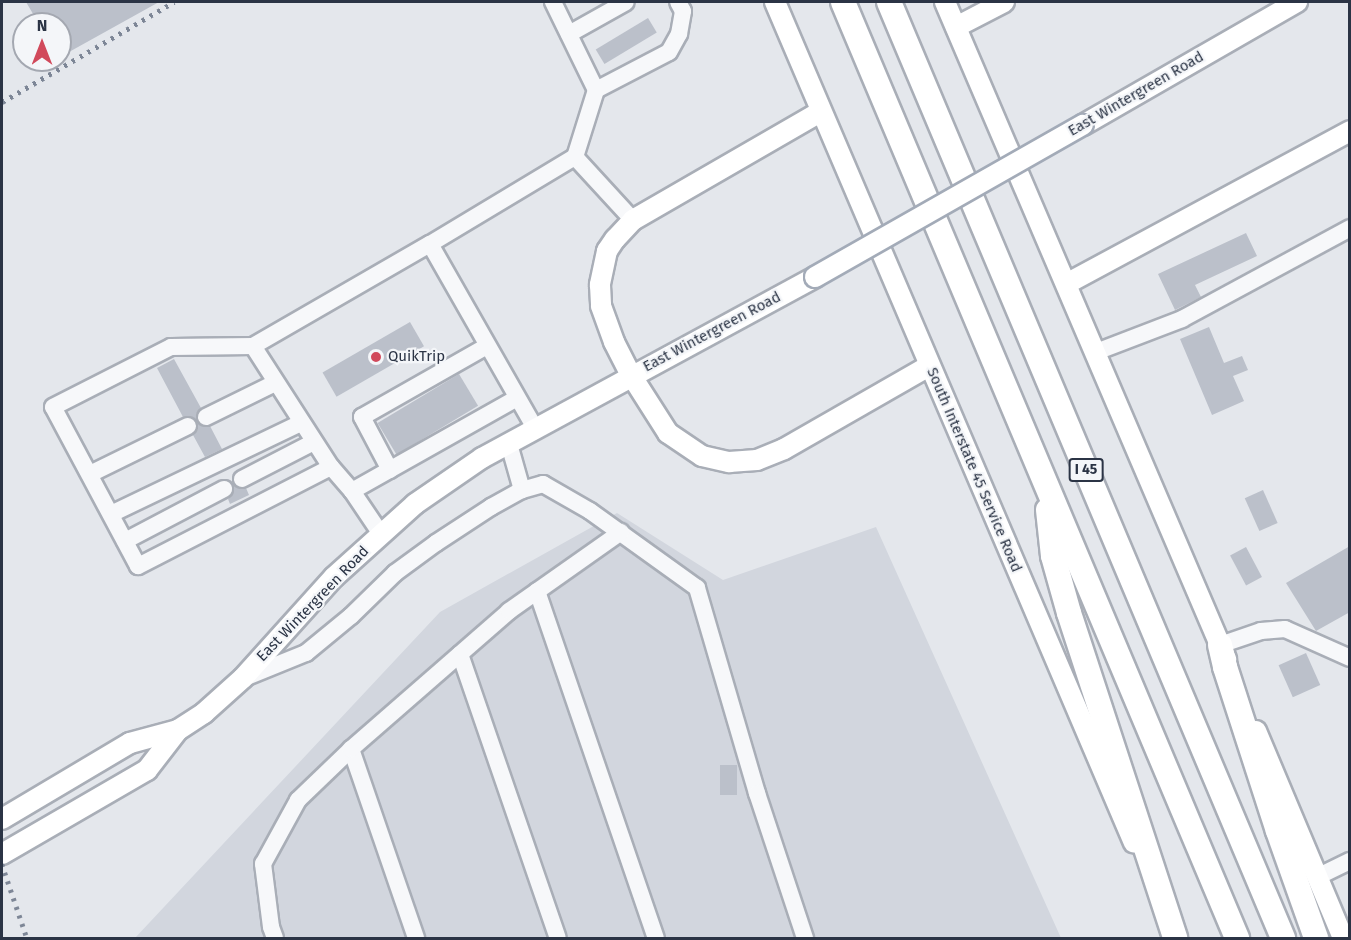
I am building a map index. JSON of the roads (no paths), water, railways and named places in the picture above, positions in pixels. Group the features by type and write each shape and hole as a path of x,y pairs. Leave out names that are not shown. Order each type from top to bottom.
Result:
{"highway":[{"name":"I 45","path":"843,2 1237,939"},
{"name":"I 45","path":"889,2 1283,939"},
{"path":"1044,480 1053,556 1069,613 1175,939"},
{"path":"1220,645 1225,668 1274,820 1316,939"}],"main road":[{"name":"South Interstate 45 Service Road","path":"775,2 820,112 1175,939"},
{"path":"945,2 1068,283 1343,939"},
{"path":"956,27 1004,2"},
{"name":"East Wintergreen Road","path":"178,730 204,713 243,678 334,577 381,534 415,504 472,464 631,375 815,277 1297,2"},
{"path":"820,112 633,220 607,251 600,285 604,315 631,375 659,422 678,442 709,458 744,462 758,460 784,449 929,366"},
{"path":"1068,283 1350,131"},
{"path":"2,819 130,743 178,730"},
{"path":"2,854 147,770 178,730"}],"lane":[{"path":"331,467 138,566 53,407 171,347 253,345 430,244 574,157 596,90 553,2"},
{"path":"569,34 626,2"},
{"path":"596,90 669,52 679,34 683,11 678,2"},
{"path":"574,157 633,220"},
{"path":"1096,352 1182,319 1350,228"},
{"path":"430,244 536,430"},
{"path":"253,345 301,423 381,534"},
{"path":"390,470 362,417 487,346"},
{"path":"206,417 275,383"},
{"path":"352,491 516,398"},
{"path":"111,514 301,423"},
{"path":"90,474 188,426"},
{"path":"242,479 314,442"},
{"path":"509,444 522,490"},
{"path":"243,678 306,653 351,616 395,573 454,531 522,490 543,484 621,532 697,588 758,794 805,939"},
{"path":"125,541 224,489"},
{"path":"275,939 271,927 263,864 298,800 351,749 510,611 621,532"},
{"path":"537,591 656,939"},
{"path":"1220,645 1261,631 1285,629 1350,658"},
{"path":"460,654 558,939"},
{"path":"351,749 416,939"},
{"path":"1317,877 1350,861"}],"railway":[{"path":"2,102 174,2"},
{"path":"2,864 27,938"}],"place":[{"name":"QuikTrip","path":"376,357"}]}
